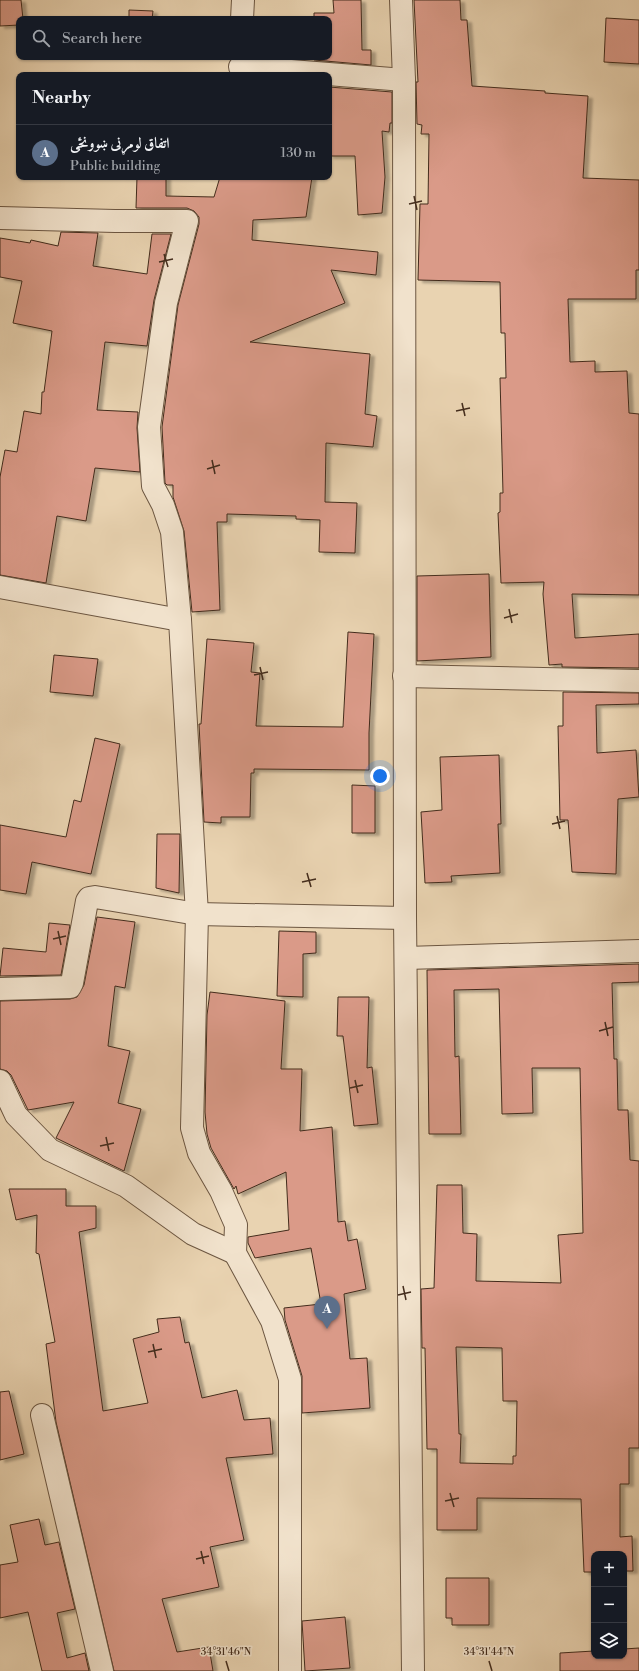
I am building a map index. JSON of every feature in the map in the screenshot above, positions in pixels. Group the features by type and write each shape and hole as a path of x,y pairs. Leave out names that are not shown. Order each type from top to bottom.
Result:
{"street":[{"path":"242,16 243,0"},
{"path":"401,0 404,80 405,918 413,1671"},
{"path":"240,66 310,72"},
{"path":"332,74 404,80"},
{"path":"0,218 187,221 166,303 149,428 153,486 163,505 172,532 180,620 197,914 192,1128 199,1152 221,1191 236,1225 236,1253 272,1321 290,1379 290,1671"},
{"path":"0,587 180,620"},
{"path":"404,676 639,681"},
{"path":"0,989 70,987 89,898 95,897 197,914 405,918"},
{"path":"406,958 639,951"},
{"path":"0,1081 16,1115 50,1150 126,1186 193,1234 236,1253"},
{"path":"42,1416 102,1671"}],"building":[{"path":"0,0 21,0 23,16 16,16 16,25 0,26"},
{"path":"333,0 361,0 362,50 371,50 371,65 314,60 332,60 332,16 314,16 314,13 334,13"},
{"path":"414,0 460,0 461,20 467,20 472,86 545,91 545,93 588,96 583,178 639,180 639,270 636,270 636,299 568,299 570,362 595,361 595,372 627,371 629,413 639,414 639,595 572,594 575,638 639,634 639,668 562,667 562,664 549,665 543,594 544,582 501,583 498,513 500,512 500,493 503,493 500,378 506,378 505,333 501,333 500,282 418,280 420,204 428,204 429,134 421,134 422,125 417,124 416,82 418,82"},
{"path":"129,10 153,11 152,16 129,16"},
{"path":"606,18 639,20 639,64 604,62"},
{"path":"332,87 392,92 392,123 390,123 389,132 382,131 385,177 382,213 358,215 355,156 332,156"},
{"path":"137,180 166,180 166,196 214,197 219,180 312,180 306,217 253,220 252,240 378,252 376,275 331,270 345,303 250,342 370,354 365,414 377,416 373,447 326,443 325,502 357,503 355,553 319,552 320,520 296,519 296,516 227,514 227,522 217,522 220,610 192,612 184,531 173,497 173,485 167,485 165,483 162,427 178,305 199,224 199,217 194,211 187,208 136,208"},
{"path":"61,232 98,233 93,266 147,274 152,234 171,234 154,300 147,346 105,342 97,410 138,412 137,428 140,472 95,468 86,521 57,516 46,583 0,575 0,477 5,450 17,452 24,411 41,414 42,392 44,392 52,331 13,323 22,281 0,277 0,238 30,243 31,240 58,246"},
{"path":"489,574 491,657 417,661 417,576"},
{"path":"348,632 374,634 369,733 369,770 254,769 254,773 251,773 250,817 221,817 221,823 204,822 199,724 201,724 207,639 254,643 251,672 260,673 256,726 343,727"},
{"path":"54,655 98,659 93,696 50,692"},
{"path":"563,692 639,693 639,704 596,705 597,753 636,750 639,797 618,799 616,874 572,872 568,820 560,820 558,726 563,726"},
{"path":"95,738 120,744 91,874 32,862 26,894 0,890 0,825 66,837 74,800 81,802"},
{"path":"499,755 501,824 498,824 500,873 451,876 452,882 425,883 421,812 442,810 440,757"},
{"path":"352,785 375,786 375,833 352,833"},
{"path":"157,834 180,834 179,893 156,888"},
{"path":"97,917 135,922 125,988 115,986 108,1046 130,1051 118,1103 141,1109 124,1171 56,1138 74,1102 28,1110 11,1075 7,1071 0,1069 0,1001 70,999 77,997 84,985"},
{"path":"49,923 70,925 61,975 0,976 3,948 46,952"},
{"path":"279,931 316,932 316,953 303,954 303,997 277,996"},
{"path":"639,964 639,982 612,983 614,1059 617,1059 618,1110 628,1110 630,1160 639,1161 639,1448 629,1448 629,1484 620,1484 620,1537 632,1536 633,1571 627,1571 627,1551 591,1551 591,1572 584,1572 581,1499 477,1498 477,1530 437,1530 437,1449 427,1449 425,1348 422,1348 421,1289 434,1288 437,1185 462,1185 463,1233 477,1234 476,1281 561,1283 558,1235 583,1233 580,1068 532,1068 533,1113 502,1114 499,989 454,990 455,1057 459,1056 461,1134 429,1134 427,970","holes":["456,1347 502,1348 503,1401 517,1401 516,1456 513,1456 513,1464 460,1463 461,1434 459,1434"]},
{"path":"210,992 285,1001 281,1069 302,1069 300,1131 332,1127 338,1222 345,1221 348,1241 357,1239 366,1289 344,1294 350,1359 367,1358 370,1408 302,1413 302,1376 285,1320 284,1308 321,1304 311,1248 255,1258 248,1243 248,1237 289,1230 286,1172 238,1194 236,1186 234,1189 211,1148 207,1134 205,1112 207,1015"},
{"path":"338,997 369,997 367,1068 372,1067 378,1124 354,1126 343,1036 337,1036"},
{"path":"9,1189 66,1189 66,1206 96,1206 96,1228 79,1232 103,1411 148,1403 133,1339 159,1332 157,1319 180,1317 185,1343 189,1342 202,1398 237,1390 244,1420 270,1418 273,1454 226,1458 244,1540 210,1547 219,1587 162,1599 177,1652 209,1647 213,1671 114,1671 56,1422 46,1344 55,1342 39,1254 36,1253 37,1215 16,1220"},
{"path":"9,1391 24,1454 0,1460 0,1392"},
{"path":"39,1519 45,1545 59,1542 75,1609 57,1613 67,1658 85,1653 89,1671 42,1671 28,1612 0,1618 0,1565 18,1562 10,1525"},
{"path":"446,1578 489,1578 489,1625 452,1625 452,1618 446,1618"},
{"path":"345,1617 350,1668 305,1671 302,1621"},
{"path":"639,1648 639,1671 560,1671 560,1653 591,1651 591,1659 627,1659 627,1649"}],"place":[{"name":"اتفاق لومړنی ښوونځی","path":"327,1329"}]}
